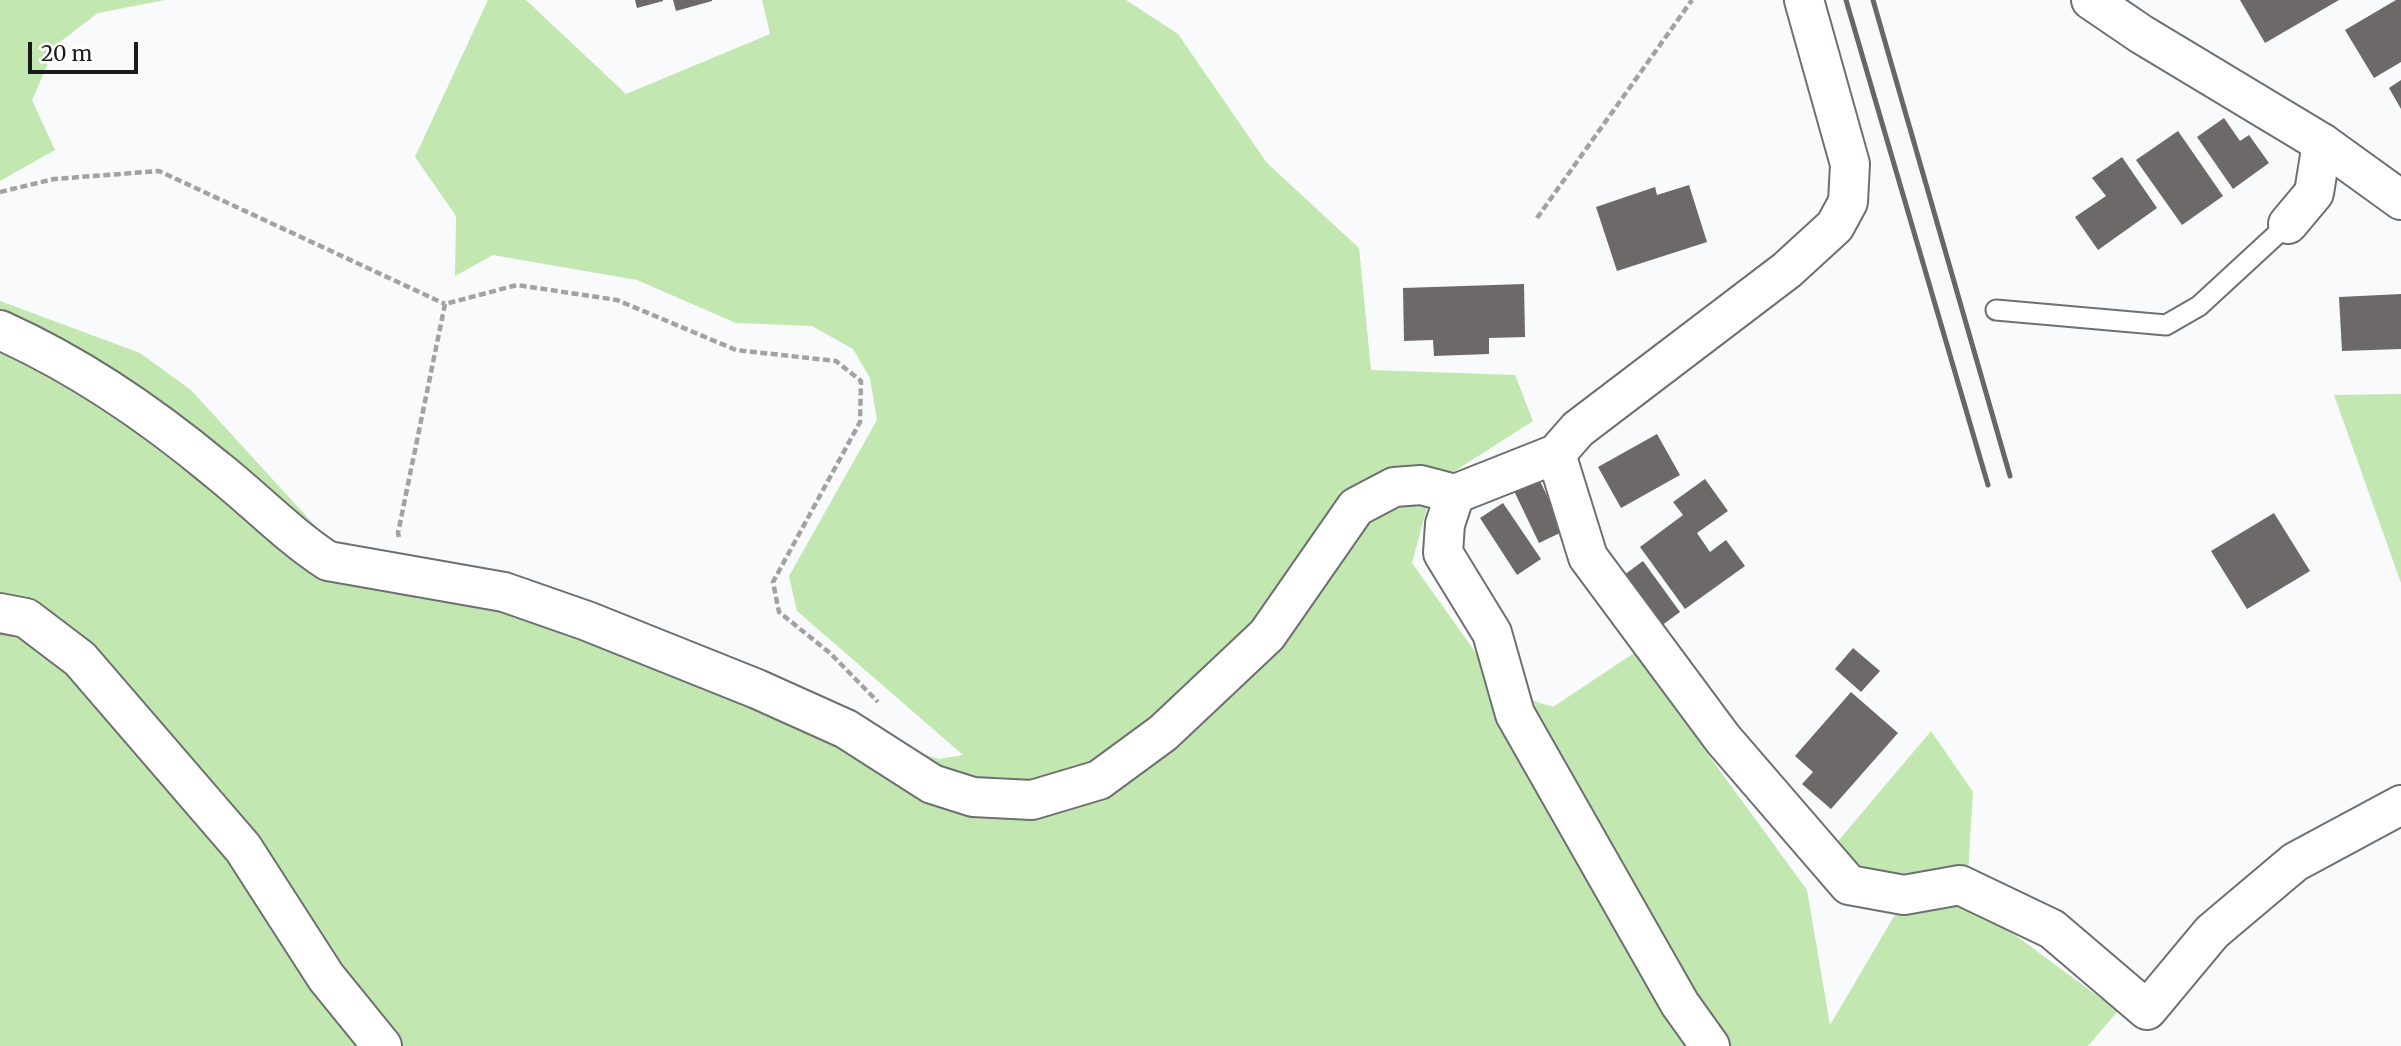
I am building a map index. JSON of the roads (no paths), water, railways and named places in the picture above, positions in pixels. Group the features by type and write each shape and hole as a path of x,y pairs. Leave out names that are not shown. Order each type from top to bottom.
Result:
{"street":[{"path":"0,330 32,345 122,397 215,468 310,549 328,561 504,592 599,626 845,729 932,784 972,797 1032,800 1099,780 1163,733 1267,635 1356,507 1394,487 1421,485 1455,494 1556,453 1577,429 1787,270 1835,226 1848,202 1850,164 1804,0"},
{"path":"2091,0 2141,34 2322,143 2401,200"},
{"path":"2288,224 2314,193 2322,143"},
{"path":"1556,453 1588,557 1723,739 1849,885 1904,895 1960,884 2052,929 2147,1010 2211,932 2294,862 2401,805"},
{"path":"1455,494 1445,524 1443,553 1492,633 1515,713 1680,1004 1710,1046"},
{"path":"0,613 26,618 80,659 243,848 326,978 382,1046"}],"lane":[{"path":"1996,310 2166,325 2199,306 2288,224"}],"railway":[{"path":"1846,0 1988,485"},
{"path":"1873,0 2010,476"}]}
